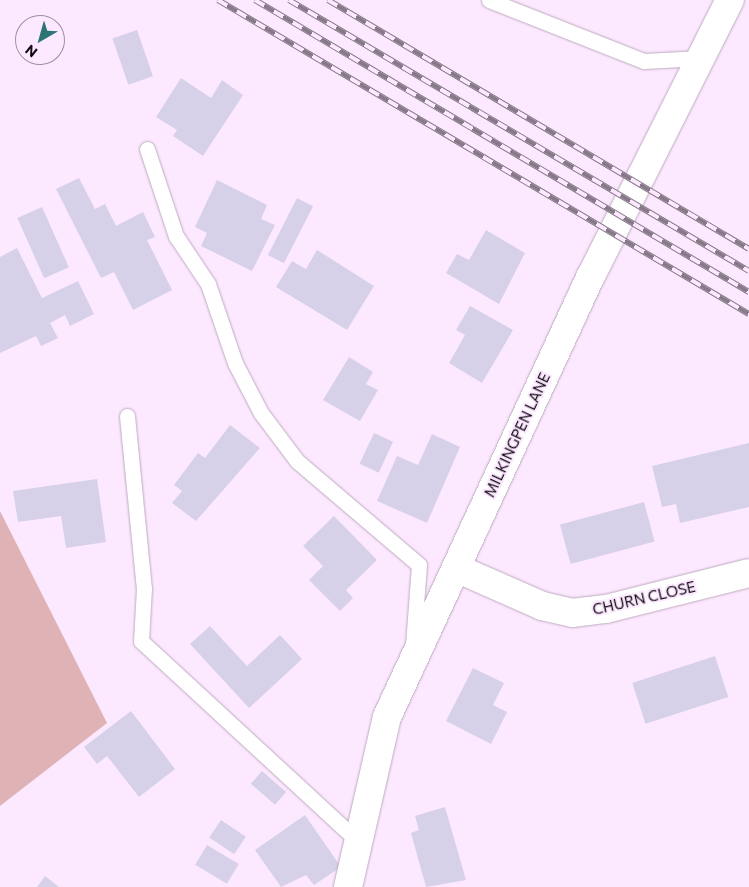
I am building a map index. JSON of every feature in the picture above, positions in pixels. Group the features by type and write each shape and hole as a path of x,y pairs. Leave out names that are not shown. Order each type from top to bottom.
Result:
{"street":[{"name":"MILKINGPEN LANE","path":"348,887 357,840 387,717 591,276 730,0"},
{"name":"CHURN CLOSE","path":"456,568 542,606 572,613 606,610 749,573"}],"lane":[{"path":"489,0 644,61 700,58"},
{"path":"147,149 176,236 208,284 235,363 261,413 297,461 419,565 412,664"},
{"path":"127,416 144,588 141,641 357,840"}],"shaded area":[{"path":"0,511 107,723 0,806"}],"building":[{"path":"137,30 153,76 128,85 112,38"},
{"path":"181,78 211,98 222,80 243,95 203,156 173,136 177,130 156,117"},
{"path":"79,178 95,209 105,204 116,226 143,212 155,237 147,240 172,290 133,310 114,272 101,278 56,189"},
{"path":"217,180 267,205 261,219 275,225 252,271 201,246 207,233 195,227"},
{"path":"297,198 313,206 284,263 268,255"},
{"path":"42,207 69,267 44,278 17,218"},
{"path":"486,230 525,253 499,304 446,273 457,254 469,260"},
{"path":"17,248 42,298 78,281 94,314 70,326 65,315 50,323 58,338 41,346 36,336 0,353 0,257"},
{"path":"317,250 374,286 347,330 276,287 292,261 306,269"},
{"path":"470,306 513,330 482,383 449,363 465,335 456,330"},
{"path":"349,357 373,372 366,384 378,390 360,421 323,400"},
{"path":"230,425 260,448 196,521 172,503 182,491 174,485 198,453 205,458"},
{"path":"374,433 393,442 379,473 360,464"},
{"path":"432,434 460,447 427,523 377,501 397,456 418,465"},
{"path":"749,443 749,507 680,523 676,504 662,507 652,466"},
{"path":"97,479 106,542 66,548 61,516 18,522 13,491"},
{"path":"644,502 655,542 571,564 560,525"},
{"path":"334,516 377,560 346,590 353,598 340,611 309,580 323,566 303,546"},
{"path":"210,626 247,666 280,635 302,659 249,708 190,644"},
{"path":"715,656 728,697 646,724 632,683"},
{"path":"473,668 504,683 493,705 507,712 491,744 446,721"},
{"path":"131,711 175,769 139,797 107,756 97,764 84,747"},
{"path":"262,771 286,792 275,805 251,784"},
{"path":"445,807 466,880 426,887 411,833 419,830 415,816"},
{"path":"305,815 341,867 314,885 306,875 281,887 255,850"},
{"path":"221,820 246,837 234,854 209,837"},
{"path":"207,845 239,864 227,884 195,865"},
{"path":"45,876 59,887 37,887"}],"railway":[{"path":"218,0 749,314"},
{"path":"255,0 749,292"},
{"path":"289,0 749,271"},
{"path":"328,0 749,249"}]}
